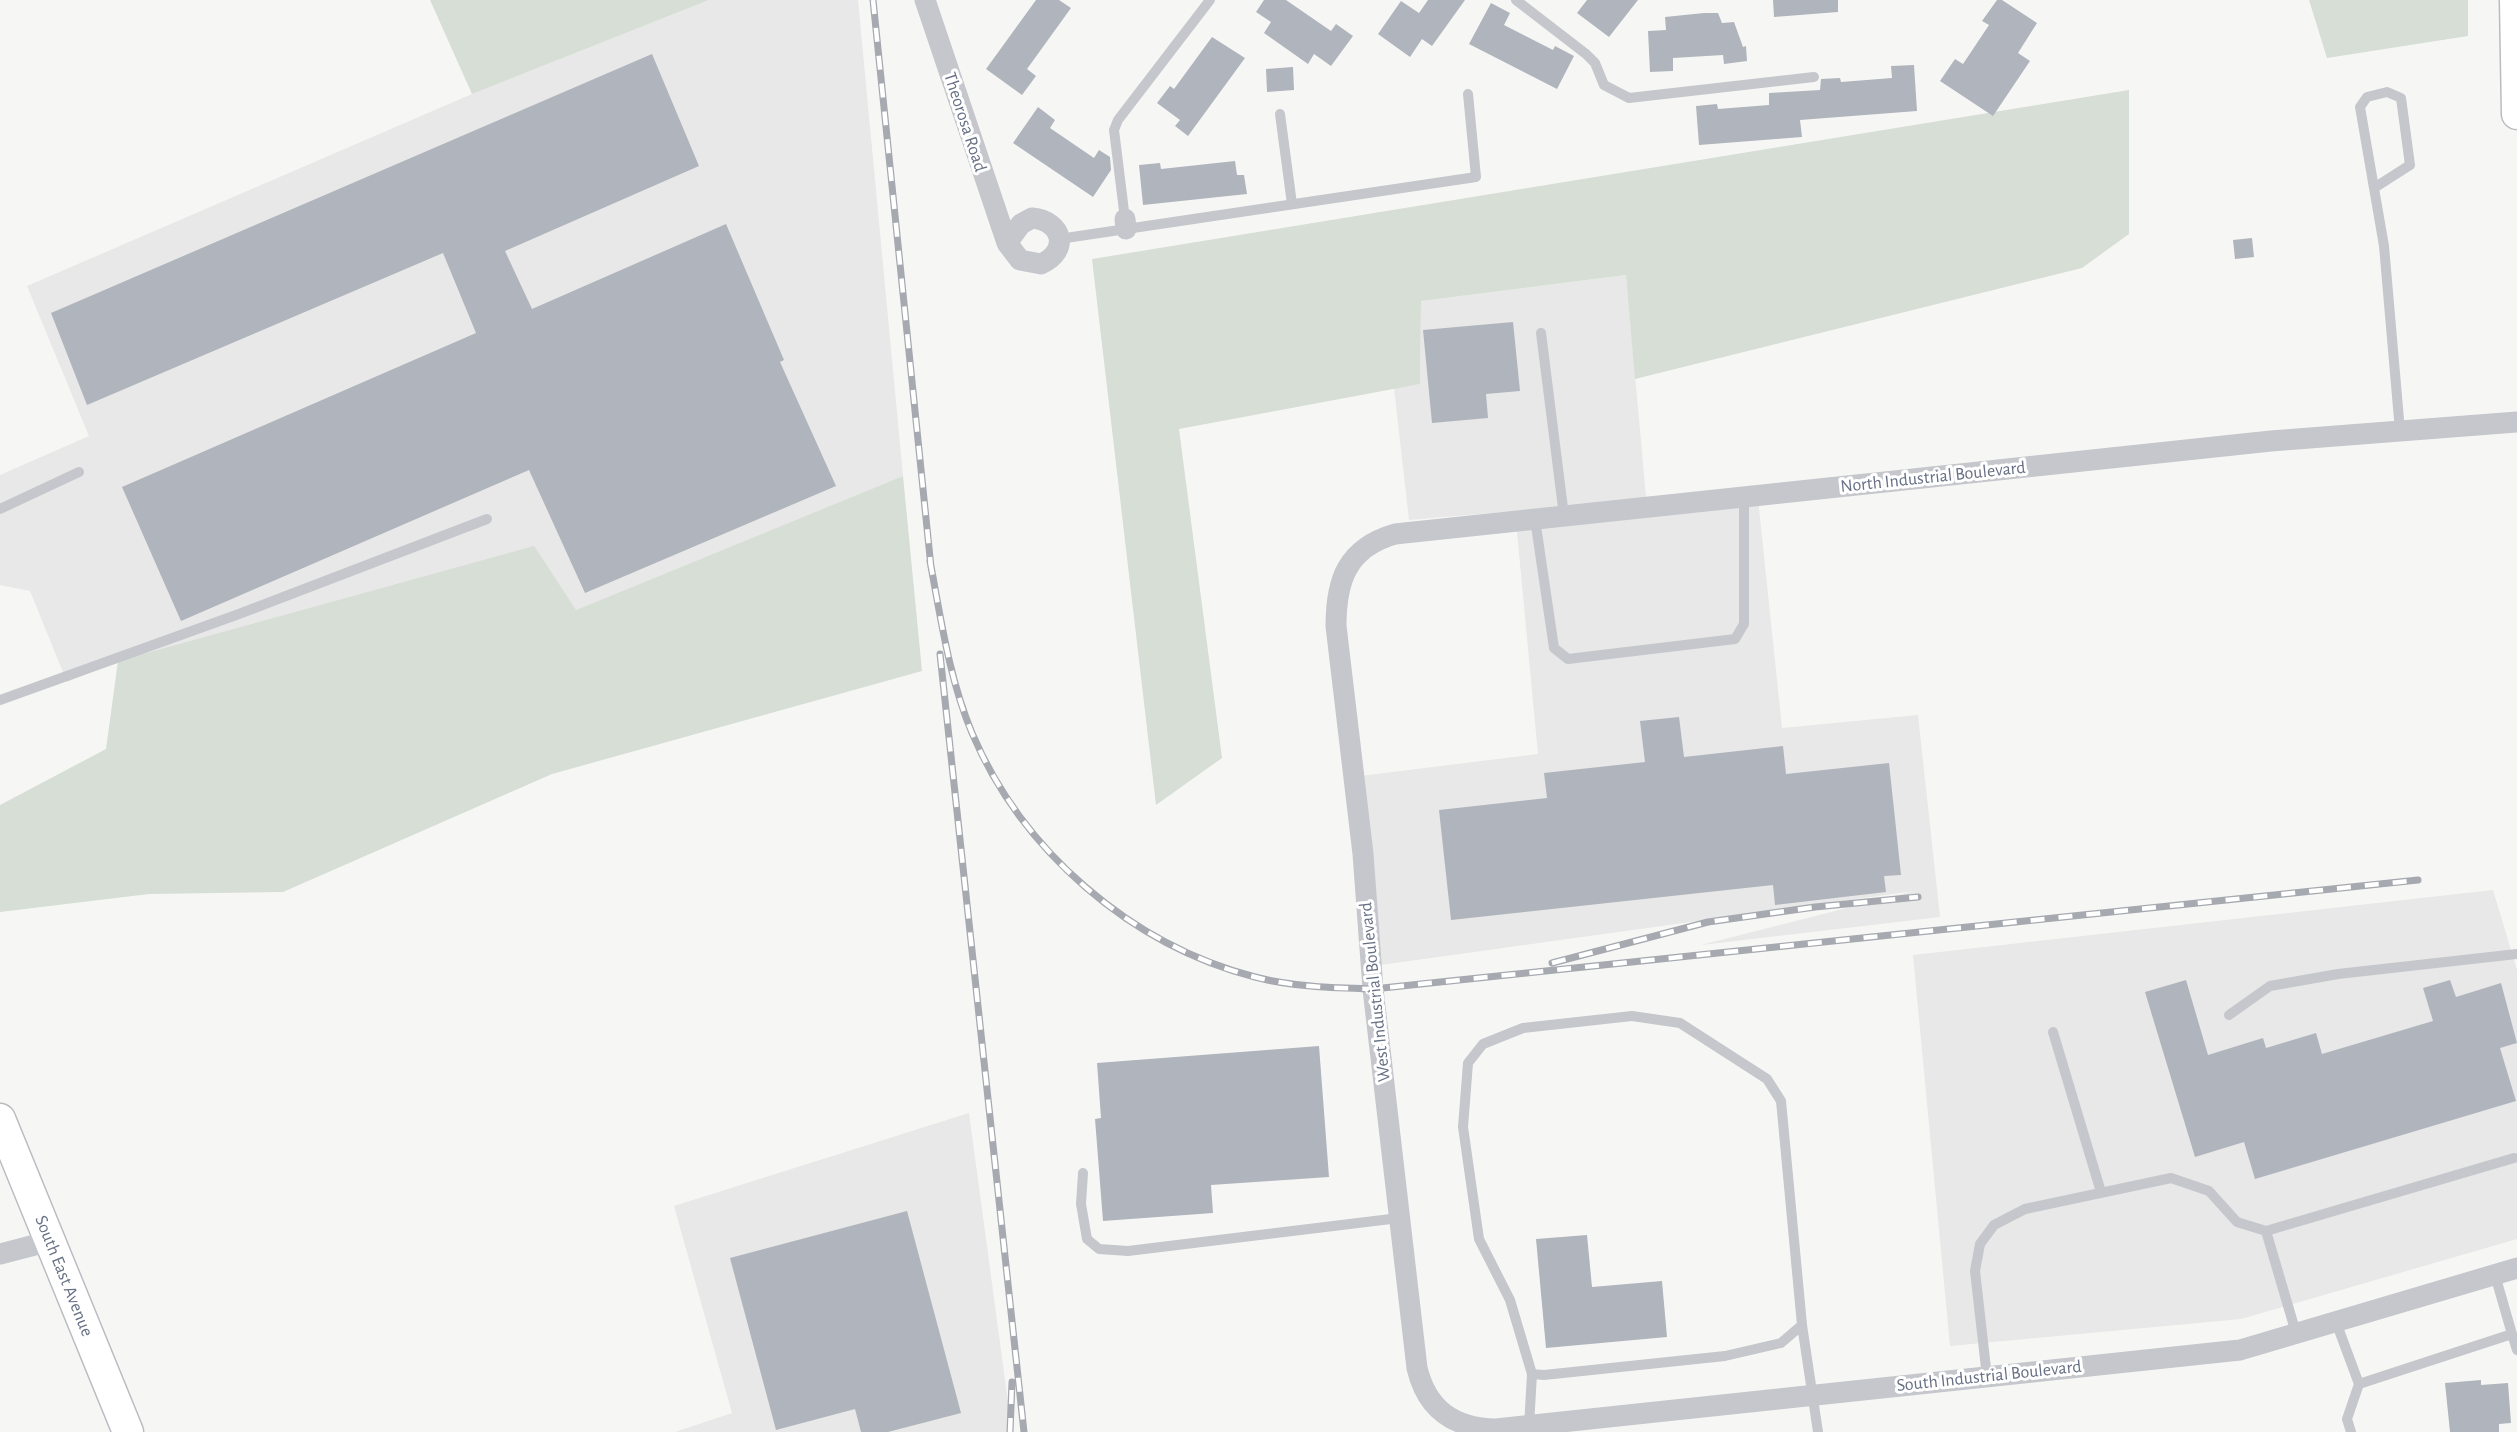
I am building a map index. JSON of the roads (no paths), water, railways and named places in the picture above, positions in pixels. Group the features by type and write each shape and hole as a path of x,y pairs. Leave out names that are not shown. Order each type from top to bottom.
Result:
{"street":[{"name":"Theorosa Road","path":"925,0 1007,243"},
{"path":"2514,0 2517,114"},
{"path":"1032,218 1048,222 1055,227 1059,239 1056,254 1041,264 1020,260 1007,243 1021,225 1032,218"},
{"name":"North Industrial Boulevard","path":"1357,556 1366,545 1395,534 2271,441 2517,422"},
{"name":"West Industrial Boulevard","path":"1357,556 1347,568 1336,599 1336,626 1363,854 1373,988 1417,1368 1422,1387 1435,1406 1452,1420"},
{"name":"South East Avenue","path":"0,1119 128,1432"},
{"path":"0,1254 50,1240"},
{"name":"South Industrial Boulevard","path":"1452,1420 1474,1428 1530,1426 2240,1350 2517,1268"}],"lane":[{"path":"1126,224 1114,130 1118,120 1210,0"},
{"path":"1516,0 1587,54 1595,63 1604,85 1629,98 1814,77"},
{"path":"2374,188 2410,165 2401,98 2387,92 2367,97 2360,107 2384,246 2400,431"},
{"path":"1059,239 1126,224 1292,204 1476,177 1468,94"},
{"path":"1280,114 1292,204"},
{"path":"1541,333 1564,516"},
{"path":"0,508 79,472"},
{"path":"1535,519 1554,648 1568,658 1579,657 1735,639 1743,624 1743,497"},
{"path":"0,700 239,614 487,519"},
{"path":"2229,1015 2270,986 2338,974 2517,954"},
{"path":"1530,1426 1532,1374 1510,1300 1479,1239 1462,1127 1468,1063 1484,1044 1523,1028 1632,1016 1680,1023 1767,1079 1781,1101 1802,1325 1818,1432"},
{"path":"2053,1032 2101,1192"},
{"path":"1987,1377 1975,1271 1980,1244 1994,1225 2025,1209 2170,1178 2209,1191 2237,1222 2266,1231 2514,1158"},
{"path":"1083,1173 1081,1204 1087,1239 1099,1249 1128,1251 1399,1218"},
{"path":"2266,1231 2296,1333"},
{"path":"2496,1275 2517,1350"},
{"path":"2336,1322 2359,1384 2347,1419 2351,1432"},
{"path":"1532,1374 1544,1375 1725,1356 1781,1343 1802,1325"},
{"path":"2359,1384 2512,1334"}],"railway":[{"path":"873,0 931,567"},
{"path":"930,561 946,648 964,712 993,776 1020,816 1051,854 1086,887 1124,917 1166,942 1209,962 1255,977 1284,983 1373,989 2418,880"},
{"path":"940,654 1024,1432"},
{"path":"1552,963 1708,922 1815,907 1918,897"},
{"path":"1010,1432 1012,1382"}]}
